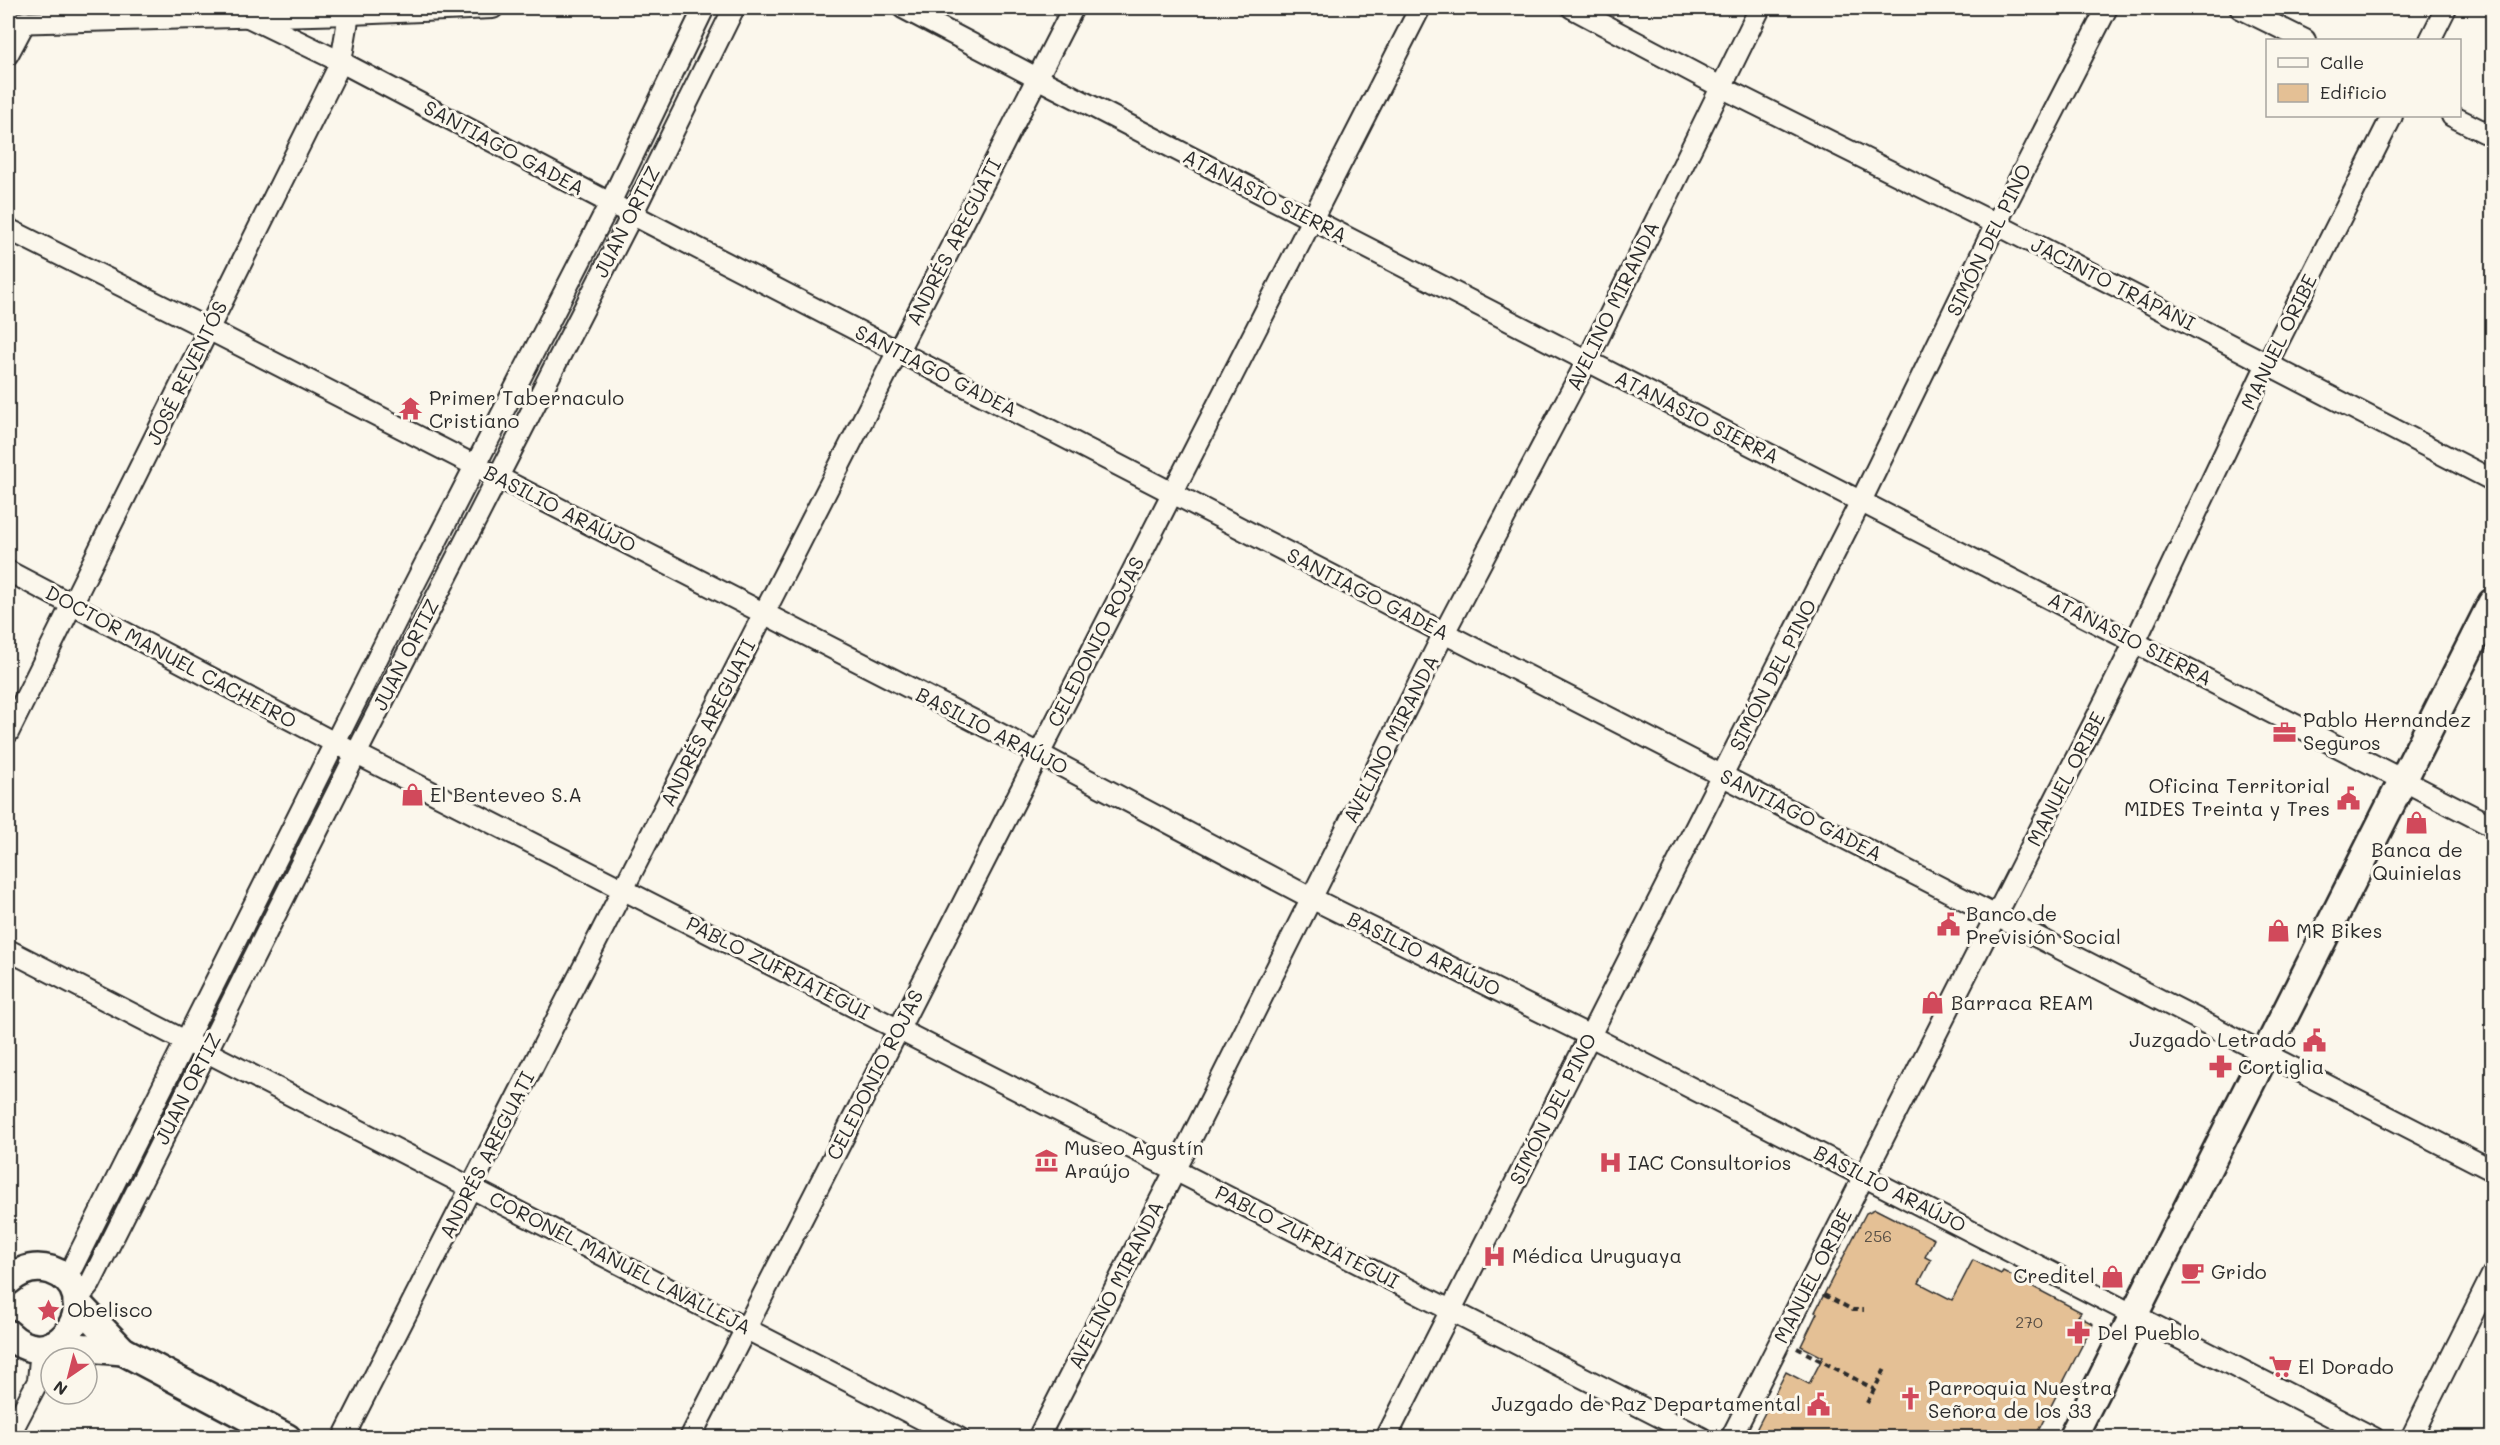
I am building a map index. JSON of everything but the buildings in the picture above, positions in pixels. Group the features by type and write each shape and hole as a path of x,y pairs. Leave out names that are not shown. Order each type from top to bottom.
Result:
{"street":[{"path":"8,54 16,22 493,8"},
{"name":"JUAN ORTIZ","path":"704,8 610,203 335,743 73,1266 72,1293 90,1284 734,8"},
{"name":"ATANASIO SIERRA","path":"903,8 2493,825"},
{"name":"ANDRÉS AREGUATI","path":"343,1437 1073,8"},
{"name":"CELEDONIO ROJAS","path":"690,1437 1420,8"},
{"name":"JACINTO TRÁPANI","path":"1572,8 1721,87 1996,224 2493,480"},
{"name":"AVELINO MIRANDA","path":"1038,1437 1175,1171 1444,633 1587,361 1760,8"},
{"name":"SIMÓN DEL PINO","path":"1386,1437 1723,775 1861,501 1996,224 2107,8"},
{"path":"2240,8 2303,39"},
{"path":"2430,39 2446,8"},
{"name":"JOSÉ REVENTÓS","path":"8,733 341,62 350,11"},
{"name":"SANTIAGO GADEA","path":"244,15 341,62 1444,633 2493,1170"},
{"name":"MANUEL ORIBE","path":"1731,1437 2135,642 2267,364 2391,117"},
{"path":"2454,117 2493,136"},
{"name":"BASILIO ARAÚJO","path":"8,229 1039,754 1311,898 1590,1036 2374,1437"},
{"name":"DOCTOR MANUEL CACHEIRO","path":"8,571 335,743"},
{"path":"2072,1437 2493,603"},
{"name":"PABLO ZUFRIATEGUI","path":"335,743 1702,1437"},
{"name":"CORONEL MANUEL LAVALLEJA","path":"8,950 959,1437"},
{"path":"8,1281 16,1274 35,1268 45,1269 72,1293 123,1351 287,1437"},
{"path":"2411,1437 2493,1275"},
{"path":"26,1343 69,1333 77,1314 72,1293"},
{"path":"26,1343 123,1351"},
{"path":"9,1437 38,1381 26,1343"}],"path":[{"path":"1821,1293 1853,1310 1864,1311"},
{"path":"1794,1346 1874,1389"},
{"path":"1867,1403 1886,1367"}],"place":[{"name":"Primer Tabernaculo Cristiano","path":"411,409"},
{"name":"Pablo Hernandez Seguros","path":"2285,732"},
{"name":"El Benteveo S.A","path":"412,795"},
{"name":"Oficina Territorial MIDES Treinta y Tres","path":"2348,798"},
{"name":"Banca de Quinielas","path":"2417,823"},
{"name":"Banco de Previsión Social","path":"1948,925"},
{"name":"MR Bikes","path":"2278,931"},
{"name":"Barraca REAM","path":"1933,1003"},
{"name":"Juzgado Letrado","path":"2314,1040"},
{"name":"Cortiglia","path":"2220,1067"},
{"name":"Museo Agustín Araújo","path":"1046,1160"},
{"name":"IAC Consultorios","path":"1610,1163"},
{"name":"Médica Uruguaya","path":"1494,1256"},
{"name":"Grido","path":"2193,1272"},
{"name":"Creditel","path":"2113,1276"},
{"name":"Obelisco","path":"49,1310"},
{"name":"Del Pueblo","path":"2079,1333"},
{"name":"El Dorado","path":"2280,1367"},
{"name":"Parroquia Nuestra Señora de los 33","path":"1910,1399"},
{"name":"Juzgado de Paz Departamental","path":"1819,1404"}]}
